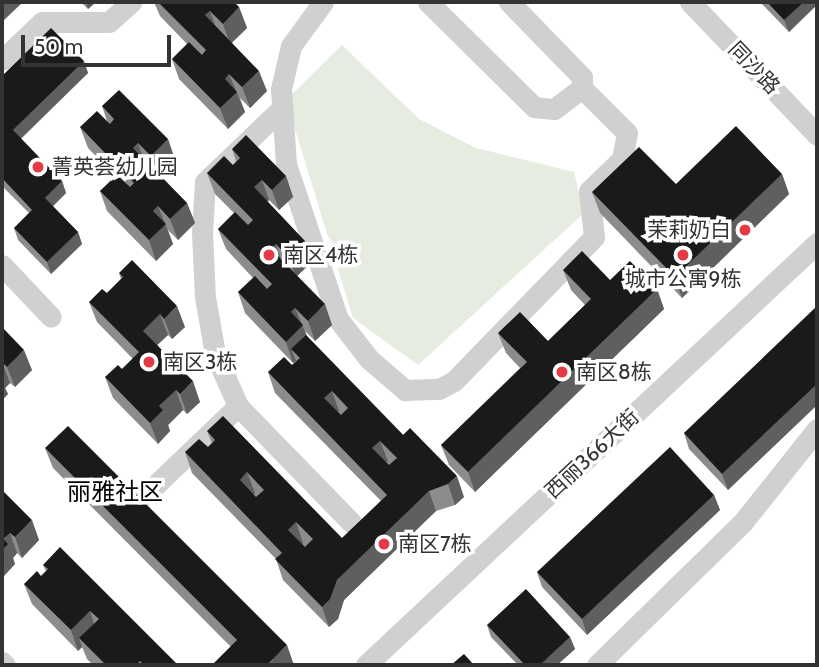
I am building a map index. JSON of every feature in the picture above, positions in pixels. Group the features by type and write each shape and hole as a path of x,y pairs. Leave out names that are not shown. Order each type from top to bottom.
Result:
{"street":[{"path":"2,60 42,22 109,22 131,2"},
{"path":"323,2 291,46 281,89 286,164 338,319 369,359 405,390 439,388 454,381 594,237 589,191 622,159 627,134 582,88 582,77 509,2"},
{"path":"428,2 534,107 554,109 582,88"},
{"name":"同沙路","path":"690,2 817,135"},
{"path":"281,109 205,182 202,232 205,297 215,354 238,406 351,522"},
{"name":"西丽366大街","path":"366,665 817,243"},
{"path":"2,265 51,317"},
{"path":"145,495 238,406"},
{"path":"597,665 743,522 817,429"}],"shaded area":[{"path":"342,45 419,119 476,148 574,172 584,213 418,365 353,318 286,100"}],"building":[{"path":"158,2 234,2 239,7 223,24 210,11 205,15 259,71 242,87 229,74 225,79 237,92 220,108 172,59 189,42 202,55 206,50"},
{"path":"767,2 804,2 784,20"},
{"path":"51,28 84,61 13,130 62,181 45,198 78,232 47,262 14,228 32,210 2,178 2,76"},
{"path":"119,90 168,139 151,156 138,143 133,148 187,203 170,219 158,206 153,211 166,224 149,240 100,191 117,175 130,187 134,183 80,127 97,111 110,124 114,119 102,106"},
{"name":"城市公寓9栋","path":"736,126 782,174 675,277 592,192 639,147 676,184"},
{"name":"南区4栋","path":"246,135 286,176 272,190 262,180 254,187 305,241 288,257 276,244 271,249 325,304 308,321 295,308 291,312 303,325 286,342 238,292 255,276 267,289 272,284 218,229 235,212 248,225 253,220 207,173 224,156 233,165 240,158 232,149"},
{"path":"582,251 610,280 630,261 657,289 468,472 441,445 527,362 498,333 520,312 548,341 591,299 563,270"},
{"name":"南区3栋","path":"132,260 177,306 164,319 160,314 143,331 193,381 180,394 176,390 159,406 163,410 150,423 105,377 118,365 122,369 139,352 89,302 102,289 107,293 123,277 119,273"},
{"path":"816,307 817,384 722,474 684,433"},
{"path":"2,327 24,350 7,367 2,362"},
{"path":"306,335 403,435 410,428 457,476 448,484 429,491 337,580 330,599 322,607 275,559 282,553 185,452 199,439 208,447 215,440 207,431 223,416 342,538 387,495 268,372 284,357 292,365 300,358 291,349","holes":["332,391 348,408 341,415 324,398","380,441 397,458 389,465 372,448","247,472 264,490 256,497 240,480","296,522 313,539 305,547 288,530"]},
{"path":"68,426 287,645 267,665 212,665 237,640 45,448"},
{"path":"670,447 714,495 582,619 537,572"},
{"path":"2,490 32,520 15,537 10,533 3,539 8,544 2,550"},
{"path":"60,547 178,665 144,665 140,661 136,665 106,665 79,638 99,619 90,611 71,630 24,584 37,571 41,576 48,569 43,565"},
{"path":"526,589 570,637 540,665 525,665 487,625"},
{"path":"464,654 474,665 451,665"}],"place":[{"name":"菁英荟幼儿园","path":"38,167"},
{"name":"茉莉奶白","path":"745,230"},
{"name":"南区4栋","path":"269,255"},
{"name":"城市公寓9栋","path":"683,255"},
{"name":"南区3栋","path":"149,362"},
{"name":"南区8栋","path":"562,372"},
{"name":"南区7栋","path":"384,544"}],"district":[{"name":"丽雅社区","path":"115,492"}]}
